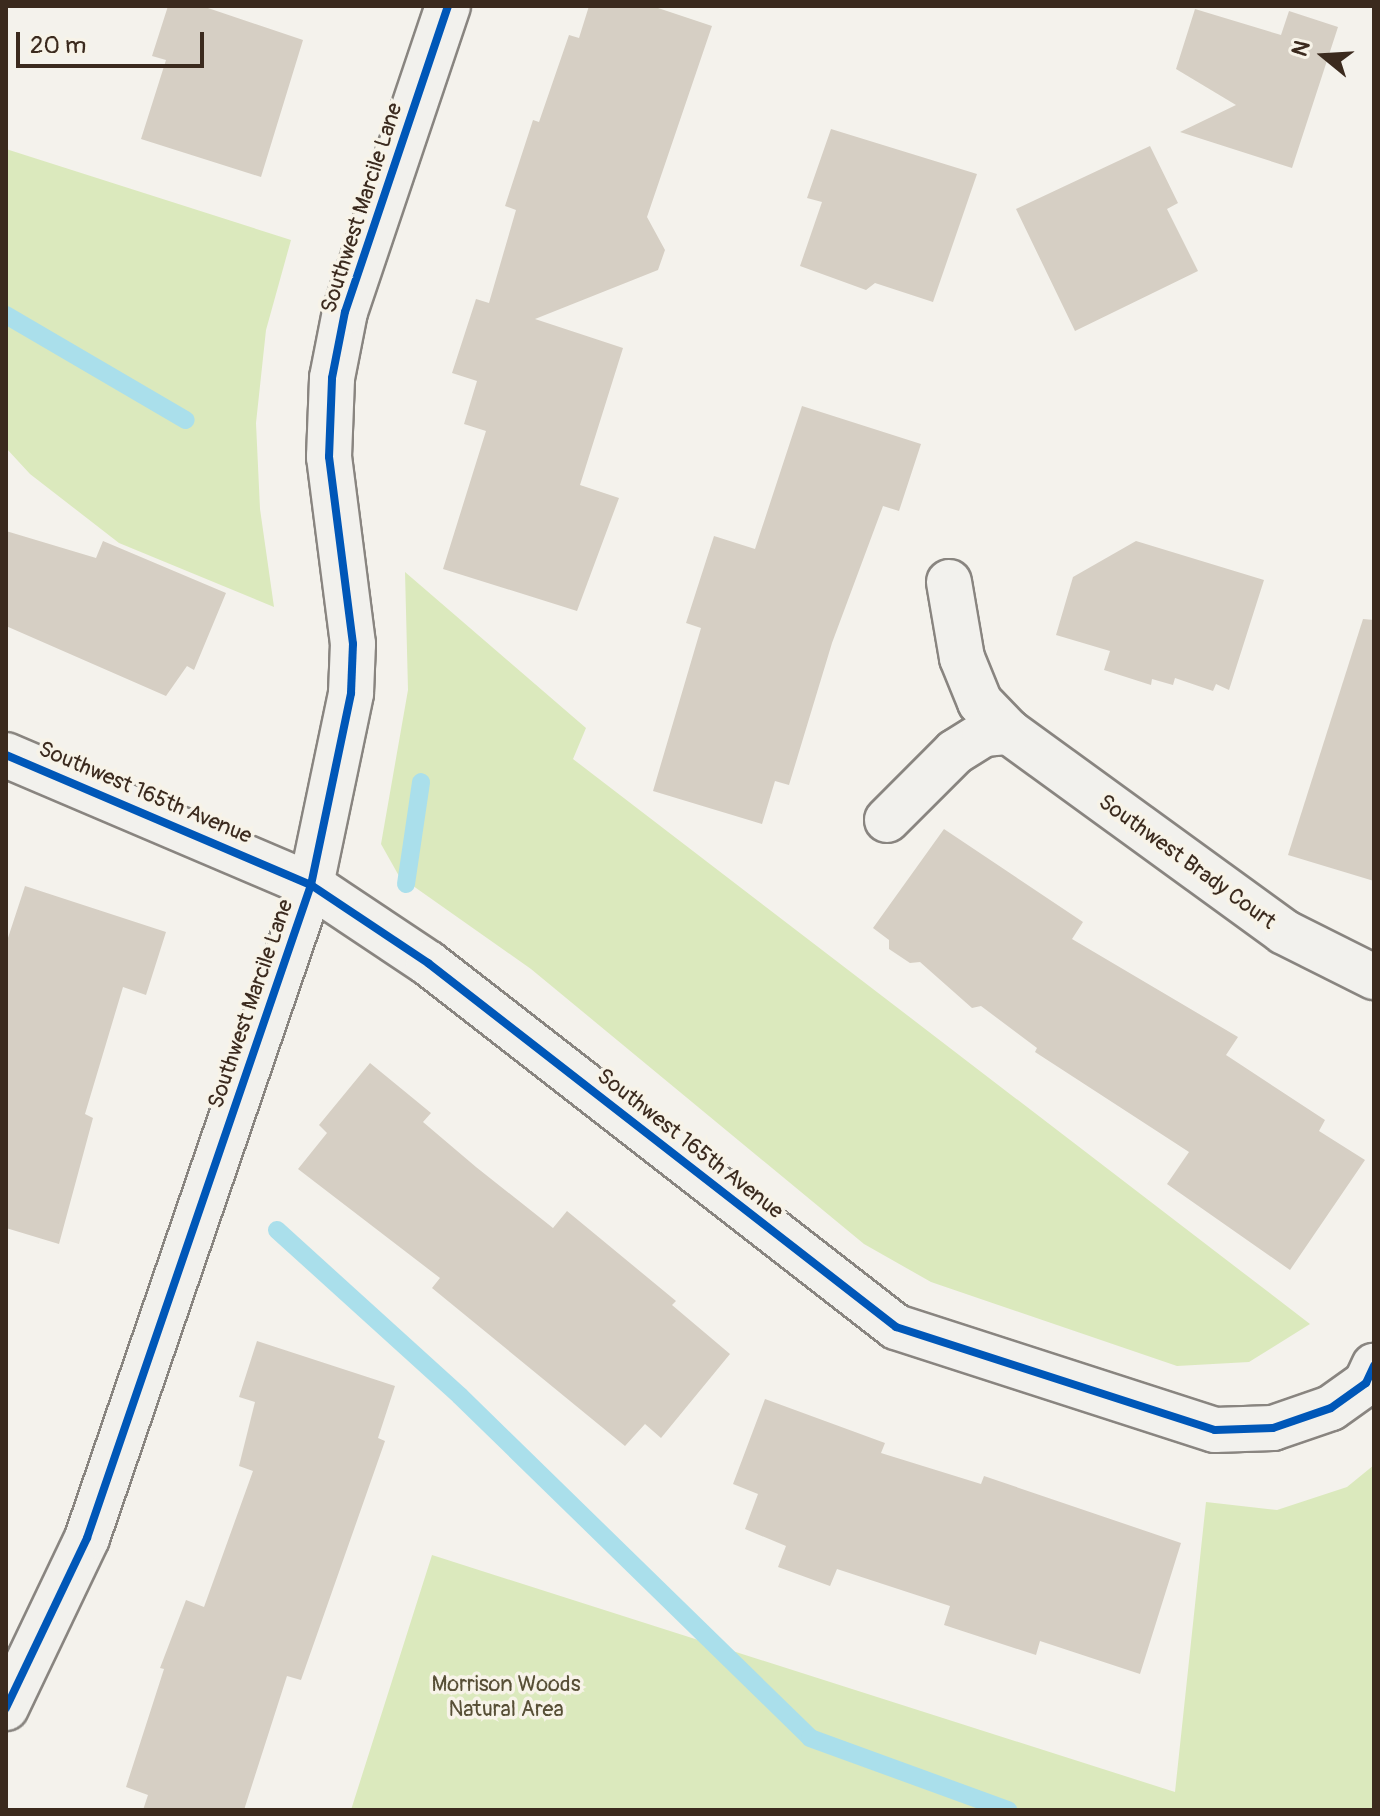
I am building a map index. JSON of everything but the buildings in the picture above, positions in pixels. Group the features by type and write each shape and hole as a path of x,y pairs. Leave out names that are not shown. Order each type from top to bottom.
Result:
{"street":[{"name":"Southwest Marcile Lane","path":"6,1708 87,1538 311,885 351,693 353,644 329,457 332,378 345,312 448,6"},
{"name":"Southwest Brady Court","path":"949,582 962,658 980,702 1009,732 1284,932 1374,977"},
{"path":"887,820 955,752 984,734 1009,732"},
{"name":"Southwest 165th Avenue","path":"6,755 311,885 428,963 896,1327 1215,1430 1273,1428 1331,1408 1366,1383 1374,1366"}],"green space":[{"path":"6,149 291,240 266,330 256,423 260,509 274,607 119,543 30,474 6,448"},
{"path":"405,572 586,728 573,759 1310,1324 1249,1362 1177,1366 931,1282 864,1244 531,969 399,876 381,844 408,690"},
{"name":"Morrison Woods Natural Area","path":"1374,1465 1374,1810 351,1810 432,1555 1175,1792 1206,1502 1277,1510 1347,1487"}],"waterway":[{"path":"6,315 186,420"},
{"path":"406,884 421,782"},
{"path":"277,1230 460,1396 810,1738 1008,1810"}],"cycle path":[{"path":"6,1708 87,1538 311,885 351,693 353,644 329,457 332,378 345,312 448,6"},
{"path":"6,755 311,885 428,963 896,1327 1215,1430 1273,1428 1331,1408 1366,1383 1374,1366"}]}
